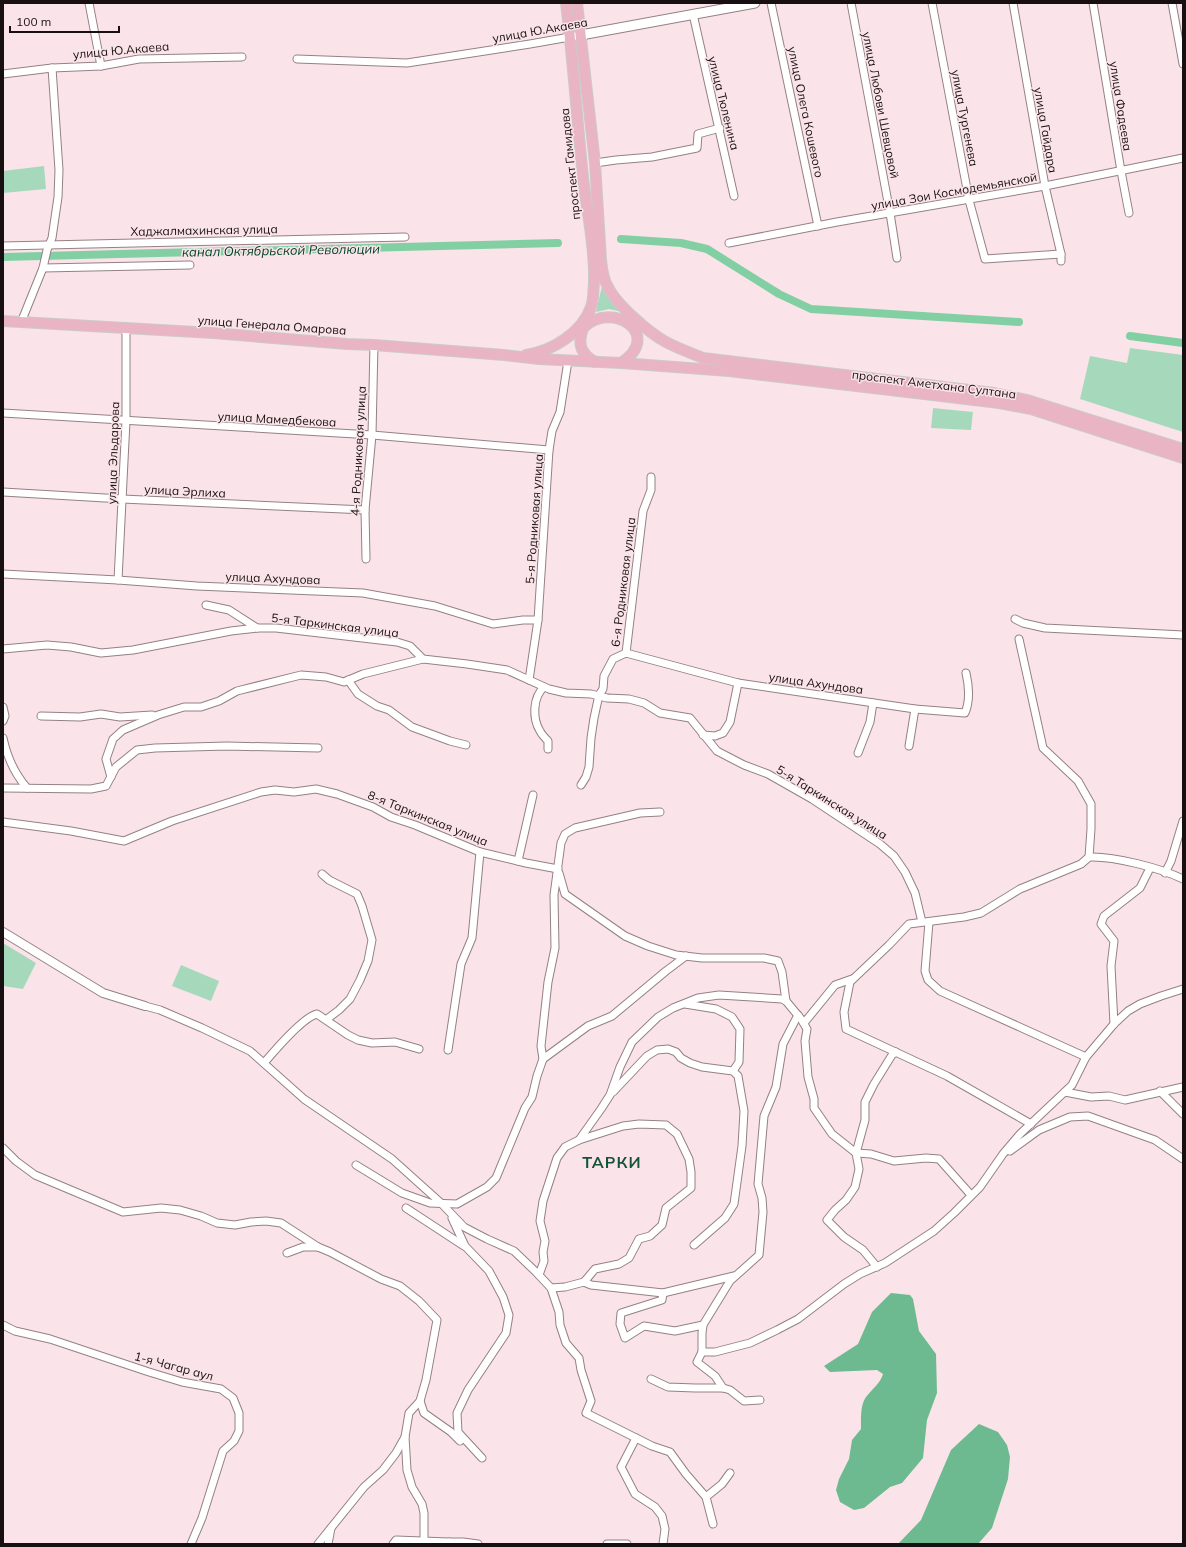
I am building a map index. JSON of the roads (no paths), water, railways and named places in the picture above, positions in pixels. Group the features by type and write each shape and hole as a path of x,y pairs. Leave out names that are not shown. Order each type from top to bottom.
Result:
{"main road":[{"name":"проспект Гамидова","path":"566,3 583,178 593,260 593,299 580,338 583,354 597,362"},
{"name":"проспект Гамидова","path":"577,3 594,163 603,274 608,289 631,319"},
{"name":"улица Ю.Акаева","path":"581,35 755,3"},
{"path":"537,357 569,336 585,323 607,317 631,319 644,326 667,343 703,358 729,366 1001,395 1027,400 1183,449"},
{"path":"621,363 634,352 638,340 631,319"},
{"name":"улица Генерала Омарова","path":"3,320 22,320 126,328"},
{"name":"улица Генерала Омарова","path":"3,320 212,333 347,344 374,344 537,357 568,361 597,362"},
{"path":"597,362 681,368 729,366"},
{"name":"проспект Аметхана Султана","path":"748,369 999,403 1039,412 1183,458"}],"street":[{"path":"89,3 101,66"},
{"name":"улица Олега Кошевого","path":"771,3 818,226"},
{"name":"улица Любови Шевцовой","path":"851,3 897,258"},
{"name":"улица Тургенева","path":"932,3 969,200 985,259"},
{"name":"улица Гайдара","path":"985,259 1061,258 1045,186 1013,3"},
{"name":"улица Фадеева","path":"1093,3 1129,212"},
{"path":"1172,3 1183,64"},
{"name":"улица Тюленина","path":"693,14 701,56 720,128 734,196"},
{"name":"улица Ю.Акаева","path":"297,59 407,63 581,35"},
{"name":"улица Ю.Акаева","path":"3,74 52,68 101,66 139,59 242,56"},
{"path":"22,320 43,268 52,238 58,197 59,170 52,68"},
{"path":"594,163 652,157 697,148 698,134 720,128"},
{"name":"улица Зои Космодемьянской","path":"728,244 818,226 1045,186 1183,158"},
{"name":"Хаджалмахинская улица","path":"3,246 405,237"},
{"path":"43,268 190,264"},
{"name":"улица Эльдарова","path":"118,580 126,421 126,328"},
{"name":"4-я Родниковая улица","path":"366,559 365,510 372,435 374,344"},
{"name":"5-я Родниковая улица","path":"529,680 538,620 549,450 552,431 560,412 568,361"},
{"name":"улица Мамедбекова","path":"3,413 372,435 549,450"},
{"name":"6-я Родниковая улица","path":"581,785 590,767 591,738 599,695 603,689 604,676 613,659 626,653 643,511 651,490 651,477"},
{"name":"улица Эрлиха","path":"3,492 365,510"},
{"name":"улица Ахундова","path":"3,574 197,586 363,592 435,606 493,624 523,620 538,620"},
{"path":"206,606 229,610 257,628"},
{"path":"1015,619 1023,623 1045,628 1183,635"},
{"name":"5-я Таркинская улица","path":"3,649 47,645 71,647 100,653 133,650 257,628 304,630 397,642 410,646 423,659 507,670 544,687 566,693 630,699 644,702 660,714 690,718 717,750 744,765 768,774 812,799 880,844 894,856 909,879 925,922 925,971 928,980 940,991 1086,1057"},
{"path":"804,1023 835,986 852,979 889,945 909,924 964,917 981,913 1020,889 1081,864 1088,857 1091,829 1091,804 1078,782 1044,748 1019,639"},
{"name":"улица Ахундова","path":"626,653 738,683 915,709 965,713 967,708 969,686 966,673"},
{"path":"111,777 106,759 113,739 123,730 158,715 184,707 200,707 219,701 237,691 301,675 326,677 344,682 363,674 423,659"},
{"path":"348,680 358,694 377,706 389,710 412,727 450,741 466,745"},
{"path":"703,735 715,736 723,733 730,722 738,683"},
{"path":"544,687 536,699 536,716 539,731 548,741 548,749"},
{"path":"858,752 870,722 873,703"},
{"path":"3,707 5,716 3,721"},
{"path":"909,746 915,709"},
{"path":"41,716 80,717 101,714 120,717 158,715"},
{"path":"3,738 6,754 18,777 27,788"},
{"path":"3,788 91,789 106,786 116,766 137,750 227,746 318,748"},
{"name":"8-я Таркинская улица","path":"3,822 71,831 124,841 172,821 260,792 275,790 294,792 316,789 337,794 373,807 391,817 415,825 480,852 558,869"},
{"path":"518,861 533,795"},
{"path":"356,1165 402,1192 430,1203 457,1204 487,1187 496,1178 525,1108 532,1097 543,1058 542,1046 548,982 555,948 554,895 561,843 566,834 575,828 584,825 640,813 660,812"},
{"path":"1165,873 1171,861 1183,821"},
{"path":"448,1050 461,964 472,938 480,852"},
{"path":"1088,857 1102,857 1150,868 1183,879"},
{"path":"1114,1024 1111,966 1114,941 1101,924 1104,916 1140,888 1150,868"},
{"path":"558,869 565,894 625,936 669,953 686,956 702,958 764,958 778,961 782,972 786,1001"},
{"path":"322,874 329,880 357,894 372,940 368,961 350,999 327,1019"},
{"path":"3,932 103,993 160,1010 250,1051 304,1099 392,1160 441,1203 464,1227 514,1251 550,1288 559,1312 560,1325 566,1343 579,1358 590,1401 586,1413 652,1446 670,1452 686,1474 706,1497 713,1524"},
{"path":"543,1058 588,1026 612,1016 666,970 686,956"},
{"path":"852,979 850,982 844,1012 846,1029 947,1076 1031,1124"},
{"path":"702,1352 714,1352 750,1343 778,1330 798,1319 844,1284 877,1266 934,1230 954,1213 980,1187 1003,1154 1031,1124 1072,1085 1086,1057 1114,1024 1128,1011 1140,1004 1183,989"},
{"path":"610,1095 620,1067 632,1042 658,1017 673,1008 698,998 718,995 782,999 786,1001 798,1014 807,1029 805,1041 808,1077 814,1099 814,1108 832,1134 856,1153 871,1154 894,1161 926,1158 940,1159 972,1195"},
{"path":"685,1004 716,1009 732,1017 740,1030 739,1062 733,1071"},
{"path":"264,1063 278,1047 312,1015 317,1014 358,1040 372,1043 395,1042 419,1049"},
{"path":"723,1388 716,1376 697,1362 702,1352 703,1324 730,1281 759,1255 763,1212 762,1198 758,1184 764,1116 776,1087 783,1044 798,1014"},
{"path":"579,1140 610,1095 647,1056 657,1050 668,1049 676,1052 681,1058 690,1063 708,1068 733,1071 738,1076 744,1111 742,1146 734,1204 725,1218 694,1245"},
{"path":"877,1266 864,1250 844,1237 827,1220 846,1200 855,1187 858,1169 856,1153 865,1120 865,1102 874,1084 892,1055 896,1052"},
{"path":"1065,1092 1091,1097 1109,1096 1125,1100 1183,1087"},
{"path":"1160,1091 1183,1114"},
{"path":"1003,1154 1010,1151 1039,1130 1070,1117 1088,1116 1155,1140 1183,1159"},
{"path":"539,1275 544,1261 543,1252 545,1241 540,1221 543,1201 557,1158 565,1147 579,1140 623,1126 639,1124 666,1125 677,1134 689,1159 691,1188 666,1208 662,1225 650,1236 639,1239 629,1258 619,1264 595,1269 584,1282 566,1287 550,1288"},
{"path":"3,1148 16,1161 35,1176 123,1212 160,1208 180,1210 201,1216 217,1223 235,1225 266,1221 281,1223 318,1248 357,1266 381,1280 400,1286 419,1301 437,1320 426,1380 420,1401 408,1413 405,1437 407,1470 412,1487 422,1504 424,1513 423,1542"},
{"path":"406,1208 465,1246 489,1271 503,1297 510,1315 506,1333 468,1390 457,1413 458,1432 482,1458 464,1445 451,1432 424,1413 420,1401"},
{"path":"450,1212 465,1246"},
{"path":"287,1253 303,1247 318,1248"},
{"path":"584,1282 591,1285 663,1293 736,1275"},
{"path":"663,1293 662,1300 621,1313 620,1324 625,1338 644,1326 675,1330 703,1324"},
{"name":"1-я Чагар аул","path":"3,1325 15,1331 50,1339 182,1382 221,1389 232,1398 239,1413 239,1431 234,1441 223,1451 202,1518 191,1544"},
{"path":"651,1379 668,1387 723,1388 730,1390 744,1401 760,1400"},
{"path":"318,1544 364,1487 383,1470 396,1453 405,1437"},
{"path":"636,1438 621,1467 636,1494 655,1507 662,1516 665,1529 662,1544"},
{"path":"706,1497 722,1484 730,1473"},
{"path":"328,1544 331,1527"},
{"path":"393,1544 396,1540 449,1543 463,1542 478,1544"},
{"path":"607,1544 627,1544"}],"waterway":[{"name":"канал Октябрьской Революции","path":"621,239 681,243 707,249 779,294 811,309 1019,322"},
{"name":"канал Октябрьской Революции","path":"3,257 558,243"},
{"name":"канал Октябрьской Революции","path":"1130,336 1183,343"}],"district":[{"name":"ТАРКИ","path":"612,1162"}]}
